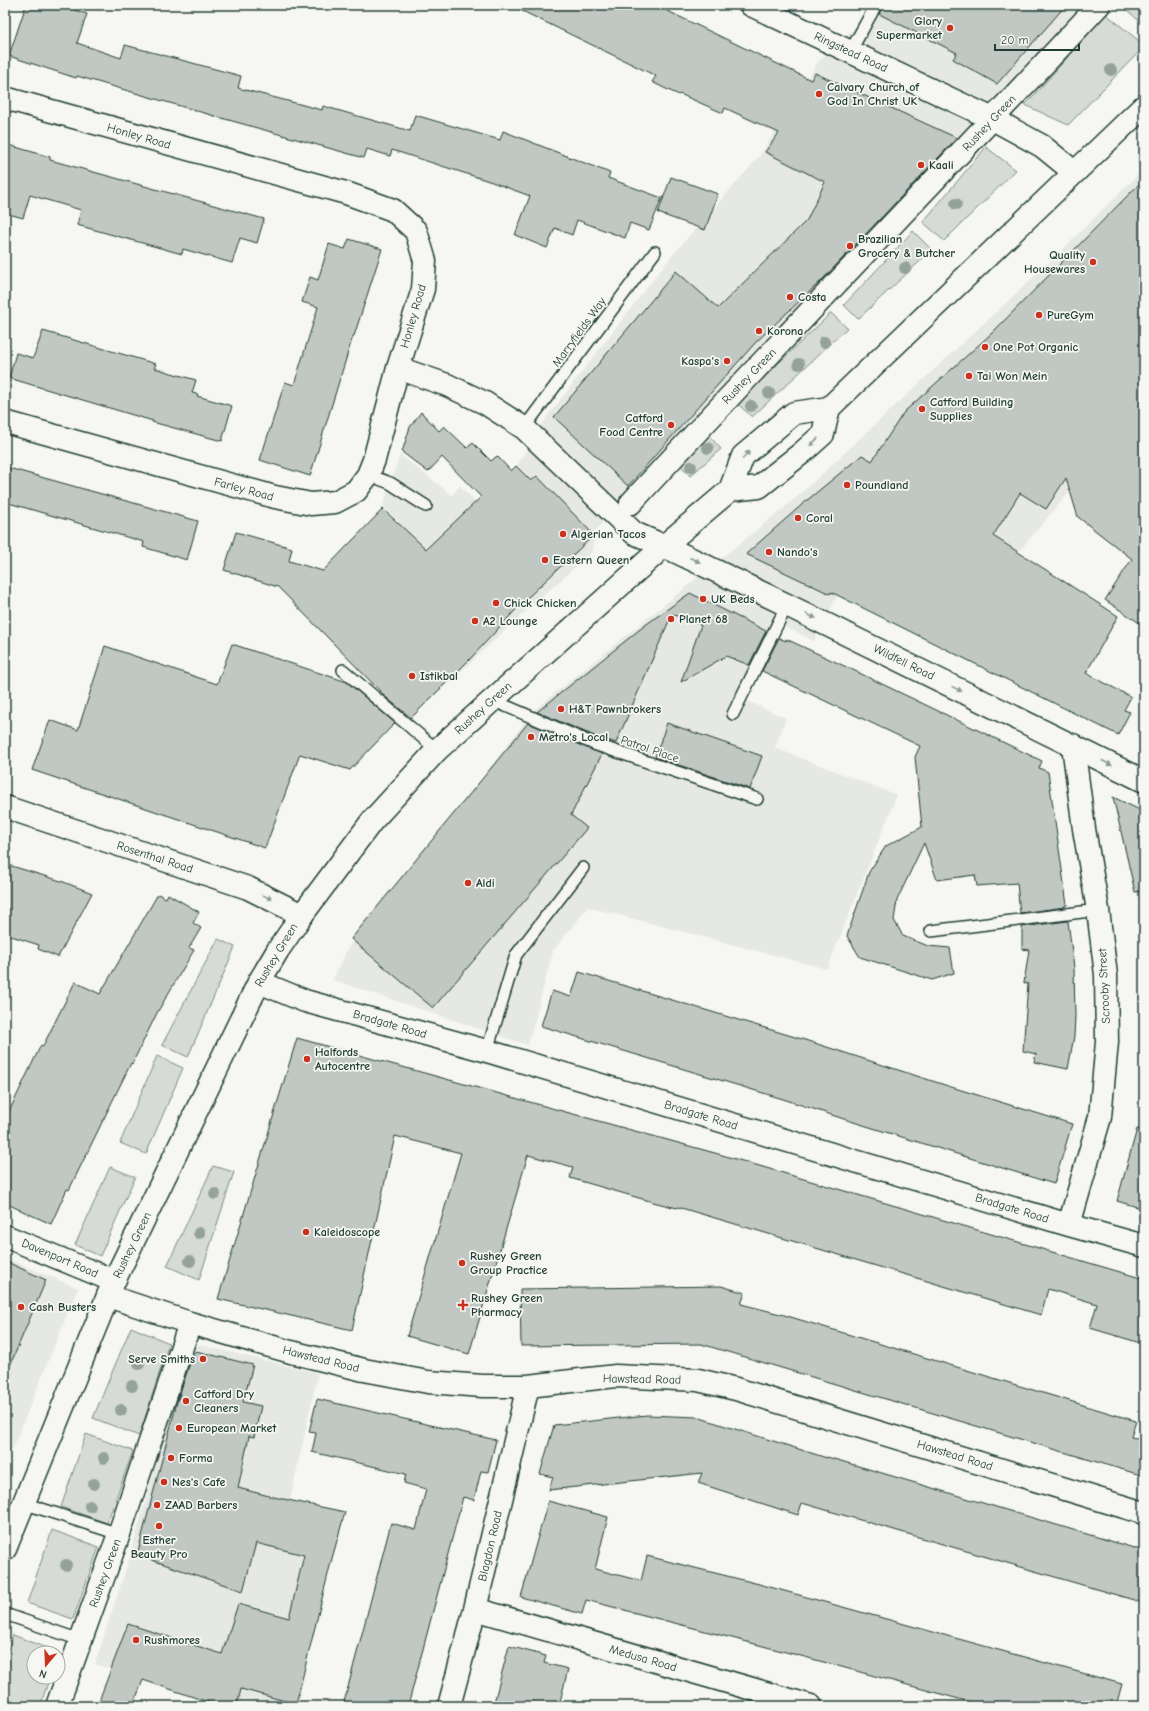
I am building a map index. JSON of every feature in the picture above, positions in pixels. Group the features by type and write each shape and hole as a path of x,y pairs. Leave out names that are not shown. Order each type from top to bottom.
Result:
{"main road":[{"name":"Ringstead Road","path":"751,5 993,119 1042,146 1074,172"},
{"name":"Rushey Green","path":"631,503 718,408 993,119 1099,5"},
{"name":"Honley Road","path":"5,98 346,194 393,210 416,230 425,261 423,289 398,368"},
{"path":"730,490 759,487 823,434 829,408 1144,106"},
{"path":"398,368 447,385 485,403 524,428 634,533 664,546"},
{"name":"Farley Road","path":"5,422 209,480 275,497 311,504 335,502 356,491 368,474 374,460 398,368"},
{"name":"Rushey Green","path":"5,1549 111,1288 259,982 278,950 302,915 372,821 437,750 664,546 730,490 743,456 794,413 829,408"},
{"name":"Wildfell Road","path":"664,546 787,604 1144,781"},
{"name":"Scrooby Street","path":"1070,1225 1100,1116 1107,1042 1106,975 1098,910 1084,829 1072,745"},
{"name":"Rosenthal Road","path":"5,807 232,882 248,888 302,915"},
{"name":"Bradgate Road","path":"259,982 305,1001 487,1051 1144,1246"},
{"name":"Davenport Road","path":"5,1236 111,1288"},
{"name":"Hawstead Road","path":"111,1288 190,1323 291,1352 364,1370 421,1380 483,1386 528,1386 616,1376 698,1380 744,1392 1144,1513"},
{"name":"Rushey Green","path":"57,1706 119,1534 190,1323"},
{"name":"Blagdon Road","path":"449,1706 475,1609 528,1386"},
{"name":"Medusa Road","path":"475,1609 811,1706"}],"lane":[{"path":"850,52 876,5"},
{"name":"Marryfields Way","path":"524,428 655,252"},
{"path":"368,474 390,483 426,506"},
{"path":"733,714 787,604"},
{"path":"343,670 437,750"},
{"name":"Patrol Place","path":"492,700 594,744 757,799"},
{"path":"487,1051 516,956 583,868"},
{"path":"931,931 1098,910"},
{"path":"23,1503 119,1534"},
{"path":"5,1614 80,1640"}],"shaded area":[{"path":"872,5 1081,5 962,145 594,532 592,552 517,619 409,720 292,601 352,542 423,548 383,506 400,455 452,495 460,486 477,504 516,467 547,417 669,259 759,157 818,62 867,16"},
{"path":"1121,5 1144,5 1144,25"},
{"path":"1106,14 1144,45 1144,47 1068,125 1025,105"},
{"path":"986,147 1016,170 944,241 923,222"},
{"path":"1144,169 1144,511 1091,467 1018,552 1118,616 1092,663 867,538 814,641 783,626 745,700 786,718 775,748 897,795 827,969 588,907 553,951 528,1045 333,980 348,948 482,779 533,711 796,498 1052,260"},
{"path":"913,231 932,250 858,319 844,305"},
{"path":"831,313 847,328 752,417 737,403"},
{"path":"704,430 721,449 690,476 675,459"},
{"path":"218,939 235,947 188,1057 162,1045"},
{"path":"157,1056 183,1068 146,1154 120,1143"},
{"path":"213,1166 234,1172 199,1280 167,1266"},
{"path":"110,1167 135,1177 100,1256 75,1245"},
{"path":"5,1258 78,1288 5,1467"},
{"path":"131,1327 169,1343 139,1436 93,1418"},
{"path":"191,1343 318,1373 290,1500 345,1512 331,1562 296,1706 222,1706 95,1664 129,1559"},
{"path":"86,1434 133,1451 107,1523 61,1507"},
{"path":"52,1530 99,1547 73,1619 27,1603"},
{"path":"13,1635 39,1645 26,1645 26,1685 47,1685 40,1706 5,1706 5,1658"}],"building":[{"path":"26,5 59,5 87,14 77,43 121,58 125,45 241,76 238,88 322,110 323,106 410,131 415,115 500,140 503,131 610,173 608,178 662,198 649,230 630,223 625,238 577,220 572,235 555,228 547,248 515,235 530,196 492,182 392,150 390,156 367,149 364,158 77,76 76,78 9,56"},
{"path":"510,5 655,5 811,80 815,73 957,138 822,280 756,342 628,486 554,417 676,271 718,308 807,220 825,182 765,152 779,133 725,108 723,113 666,89 652,82 656,76"},
{"path":"883,5 1066,5 997,84 953,59 957,53 879,14"},
{"path":"5,144 50,157 50,160 264,219 257,243 240,238 232,263 183,249 182,254 77,225 81,210 30,195 23,218 5,213"},
{"path":"671,177 718,194 705,230 658,213"},
{"path":"1144,179 1144,626 1105,600 1132,559 1078,517 1066,478 1046,509 1020,493 993,536 1118,616 1086,673 1131,697 1124,710 1130,712 1118,735 831,592 830,594 746,554 805,502 862,455 872,461 904,412 992,333"},
{"path":"349,239 382,249 353,336 310,476 260,460 285,382 294,385 318,307 302,302 310,277 318,280 329,244 345,249"},
{"path":"43,331 156,364 154,368 196,380 192,393 198,394 197,396 232,406 222,441 152,422 153,421 9,378 16,353 33,358"},
{"path":"421,412 439,431 444,426 467,448 473,443 491,461 497,456 511,471 516,466 531,481 537,476 594,535 523,602 470,659 411,718 382,694 384,695 278,587 224,570 236,532 292,548 289,561 323,571 383,509 426,549 481,497 442,457 428,472 402,452 410,427"},
{"path":"5,467 198,521 187,560 143,547 144,542 5,502"},
{"path":"690,593 766,631 749,665 726,656 681,682 701,625 672,614 616,743 597,737 537,712 644,626"},
{"path":"779,638 786,641 786,639 853,670 1042,761 1039,768 1048,772 1067,905 1065,905 1065,907 1020,913 1017,883 977,886 975,875 937,880 924,843 897,900 894,920 903,936 928,946 950,948 954,973 932,980 860,957 847,936 869,872 886,846 922,827 915,757 920,746 762,671"},
{"path":"232,644 347,682 395,723 350,770 300,754 265,848 32,770 50,720 78,730 105,646 217,684"},
{"name":"Aldi","path":"528,723 602,754 571,815 587,828 433,1008 351,939"},
{"path":"667,723 762,756 750,789 655,757"},
{"path":"1113,797 1144,812 1144,891 1135,892"},
{"path":"5,864 61,881 92,893 58,957 38,949 39,945 5,934"},
{"path":"158,894 166,898 168,894 199,912 193,923 201,928 189,948 194,950 158,1011 69,1190 67,1189 51,1224 5,1203 5,1120 41,1045 43,1046 75,982 100,994"},
{"path":"1068,921 1074,968 1075,1016 1074,1036 1068,1069 1034,1062 1036,1054 1023,1051 1028,984 1024,983 1029,950 1022,949 1022,927"},
{"path":"579,972 805,1040 1072,1124 1054,1184 783,1099 541,1026 552,991 571,997"},
{"path":"297,1038 722,1155 1144,1279 1144,1344 1090,1328 1097,1304 1048,1289 1041,1315 678,1207 653,1202 570,1178 573,1167 528,1155 469,1354 407,1336 461,1153 395,1136 352,1330 218,1299"},
{"path":"1137,1129 1144,1129 1144,1209 1117,1201"},
{"path":"5,1261 46,1280 6,1375 5,1375"},
{"path":"721,1286 745,1293 741,1304 784,1315 1136,1421 1131,1437 1144,1440 1144,1476 701,1344 521,1346 520,1289"},
{"path":"196,1351 253,1365 243,1402 261,1406 254,1437 249,1436 238,1488 345,1512 331,1562 296,1704 241,1689 237,1706 220,1706 143,1680 133,1706 97,1706 128,1624 222,1654 238,1604 289,1618 304,1555 256,1543 243,1591 137,1555 177,1402 193,1354"},
{"path":"317,1399 496,1440 488,1472 481,1471 474,1500 463,1497 408,1706 343,1706 391,1523 416,1530 426,1489 404,1483 406,1474 312,1452 316,1433 309,1432"},
{"path":"647,1415 697,1417 827,1458 1144,1551 1144,1603 802,1503 798,1515 698,1483 702,1473 549,1490 553,1477 540,1474 554,1425"},
{"path":"548,1501 608,1517 595,1569 641,1581 647,1556 759,1584 1122,1684 1116,1706 969,1706 970,1702 586,1600 582,1614 521,1597"},
{"path":"509,1646 546,1656 544,1663 568,1669 559,1706 493,1706"}],"place":[{"name":"Glory Supermarket","path":"950,28"},
{"name":"Calvary Church of God In Christ UK","path":"819,94"},
{"name":"Kaali","path":"921,165"},
{"name":"Brazilian Grocery & Butcher","path":"850,246"},
{"name":"Quality Housewares","path":"1093,262"},
{"name":"Costa","path":"790,297"},
{"name":"PureGym","path":"1039,315"},
{"name":"Korona","path":"759,331"},
{"name":"One Pot Organic","path":"985,347"},
{"name":"Kaspa's","path":"727,361"},
{"name":"Tai Won Mein","path":"969,376"},
{"name":"Catford Building Supplies","path":"922,409"},
{"name":"Catford Food Centre","path":"671,425"},
{"name":"Poundland","path":"847,485"},
{"name":"Coral","path":"798,518"},
{"name":"Algerian Tacos","path":"563,534"},
{"name":"Nando's","path":"769,552"},
{"name":"Eastern Queen","path":"545,560"},
{"name":"UK Beds","path":"703,599"},
{"name":"Chick Chicken","path":"496,603"},
{"name":"Planet 68","path":"671,619"},
{"name":"A2 Lounge","path":"475,621"},
{"name":"Istikbal","path":"412,676"},
{"name":"H&T Pawnbrokers","path":"561,709"},
{"name":"Metro's Local","path":"531,737"},
{"name":"Aldi","path":"468,883"},
{"name":"Halfords Autocentre","path":"307,1059"},
{"name":"Kaleidoscope","path":"306,1232"},
{"name":"Rushey Green Group Practice","path":"462,1263"},
{"name":"Rushey Green Pharmacy","path":"463,1305"},
{"name":"Cash Busters","path":"21,1307"},
{"name":"Serve Smiths","path":"203,1359"},
{"name":"Catford Dry Cleaners","path":"186,1401"},
{"name":"European Market","path":"179,1428"},
{"name":"Forma","path":"171,1458"},
{"name":"Nes's Cafe","path":"164,1482"},
{"name":"ZAAD Barbers","path":"157,1505"},
{"name":"Esther Beauty Pro","path":"159,1526"},
{"name":"Rushmores","path":"136,1640"}]}
